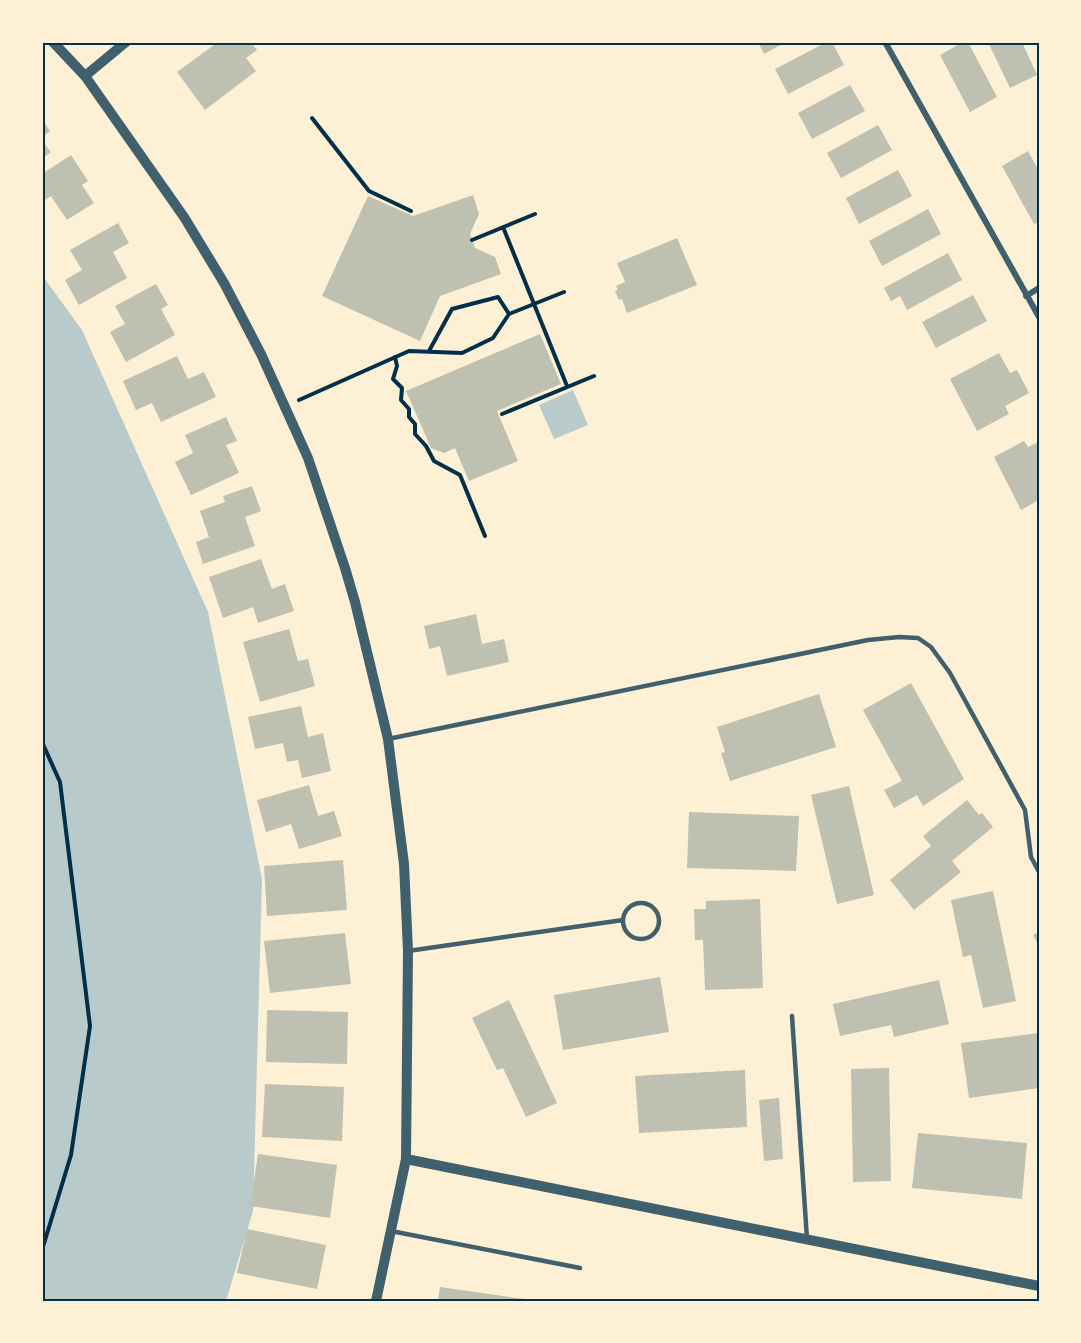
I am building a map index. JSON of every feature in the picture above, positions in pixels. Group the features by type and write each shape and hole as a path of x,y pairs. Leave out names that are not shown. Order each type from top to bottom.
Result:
{"street":[{"path":"53,42 85,76 190,226 224,283 256,343 308,458 345,568 388,739 404,864 408,951 406,1159 376,1301"},
{"path":"85,76 126,42"},
{"path":"885,42 1039,317"},
{"path":"1026,296 1039,288"},
{"path":"406,1159 1039,1286"}],"lane":[{"path":"388,739 868,640 918,638 931,647 950,673 1025,810 1031,857 1039,872"},
{"path":"643,902 654,906 660,916 659,928 651,937 640,940 629,935 623,925 623,920 624,914 631,905 643,902"},
{"path":"408,951 623,920"},
{"path":"792,1016 807,1239"},
{"path":"391,1232 580,1268"}],"path":[{"path":"312,117 369,191 411,211"},
{"path":"472,240 535,214"},
{"path":"503,228 567,386"},
{"path":"284,406 409,351 462,353 493,338 509,314 564,292"},
{"path":"429,352 452,309 498,297 509,314"},
{"path":"395,357 397,366 393,379 402,388 401,400 409,409 409,417 415,424 415,434 426,446 434,461 460,475 485,536"},
{"path":"502,414 594,376"},
{"path":"42,742 60,782 90,1026 71,1155 42,1250"}],"shaded area":[{"path":"42,275 82,330 208,612 262,879 253,1211 226,1301 42,1301"},
{"path":"573,390 588,425 554,439 539,405"}],"building":[{"path":"218,42 251,42 257,50 246,58 256,71 205,110 177,72"},
{"path":"758,42 786,42 764,54"},
{"path":"827,42 832,42 844,65 788,94 775,69"},
{"path":"963,42 968,42 997,97 970,112 940,55"},
{"path":"988,42 1022,42 1037,75 1010,88"},
{"path":"850,85 865,111 812,139 798,113"},
{"path":"42,119 50,131 42,137"},
{"path":"878,125 892,150 841,178 827,153"},
{"path":"42,141 51,152 42,159"},
{"path":"1028,151 1039,171 1039,222 1034,224 1002,166"},
{"path":"71,155 88,181 82,185 94,203 67,220 51,196 42,202 42,174"},
{"path":"898,170 912,196 859,224 846,198"},
{"path":"473,195 479,214 470,234 475,248 495,257 501,274 440,296 420,341 322,296 368,196 413,216"},
{"path":"928,209 941,234 882,266 869,241"},
{"path":"118,223 129,243 113,252 127,278 79,305 65,280 82,270 70,250"},
{"path":"677,238 697,285 627,313 622,299 619,300 615,291 618,290 616,286 625,282 617,263"},
{"path":"948,253 962,280 907,310 900,296 891,301 884,288"},
{"path":"156,284 168,305 161,309 175,335 126,362 110,332 125,324 115,306"},
{"path":"973,295 987,321 936,348 922,322"},
{"path":"540,334 561,384 497,411 518,461 469,481 455,448 444,453 431,448 406,391"},
{"path":"999,353 1010,373 1017,370 1029,393 1005,406 1009,414 977,431 950,379"},
{"path":"177,356 188,379 204,372 216,397 161,422 152,403 136,410 123,381"},
{"path":"226,417 237,441 226,445 239,473 191,495 175,462 193,453 185,435"},
{"path":"1024,441 1028,447 1039,442 1039,500 1021,510 994,457"},
{"path":"252,486 261,511 245,517 255,546 203,564 196,542 209,537 200,511 225,502 223,496"},
{"path":"261,559 272,589 285,584 294,611 258,623 253,607 223,618 209,577"},
{"path":"476,614 482,644 504,639 509,662 447,676 440,646 429,649 424,626"},
{"path":"289,629 298,661 308,659 315,686 260,702 243,642"},
{"path":"911,683 964,779 923,806 917,795 894,808 884,790 902,781 863,710"},
{"path":"819,694 836,747 730,781 721,753 725,752 717,727"},
{"path":"301,706 308,737 323,733 331,771 302,778 298,760 287,762 283,743 255,749 248,717"},
{"path":"309,785 318,816 334,811 342,836 299,849 291,824 266,832 257,800"},
{"path":"849,786 874,895 837,904 811,795"},
{"path":"967,800 993,827 952,861 961,872 914,910 890,880 931,846 923,836"},
{"path":"689,812 799,816 796,871 687,868"},
{"path":"343,860 347,910 267,916 264,866"},
{"path":"993,891 1016,1001 983,1008 971,955 963,957 951,900"},
{"path":"760,899 763,988 705,990 703,940 695,940 694,909 706,909 706,901"},
{"path":"1039,932 1039,946 1033,935"},
{"path":"345,933 351,984 270,993 264,941"},
{"path":"660,977 669,1032 563,1050 554,995"},
{"path":"939,980 949,1024 894,1037 891,1025 840,1036 833,1004"},
{"path":"509,1000 557,1103 526,1117 503,1068 497,1070 472,1018"},
{"path":"267,1010 348,1012 347,1064 266,1062"},
{"path":"1039,1033 1039,1088 969,1098 961,1043"},
{"path":"889,1068 891,1181 853,1182 851,1069"},
{"path":"745,1070 747,1127 639,1133 635,1076"},
{"path":"265,1084 344,1087 342,1141 262,1137"},
{"path":"779,1098 783,1159 764,1161 759,1100"},
{"path":"918,1133 1027,1143 1022,1199 912,1188"},
{"path":"258,1154 337,1165 330,1218 250,1206"},
{"path":"247,1229 326,1245 317,1289 237,1273"},
{"path":"440,1287 531,1300 531,1301 438,1301"}]}
